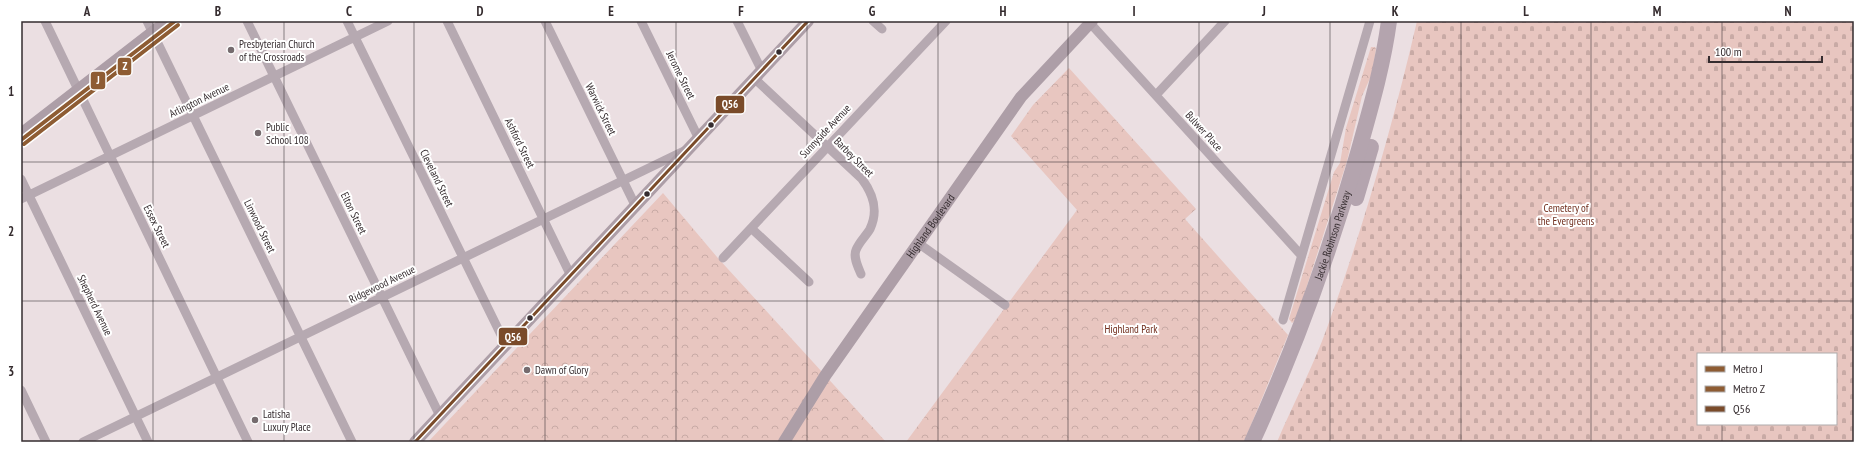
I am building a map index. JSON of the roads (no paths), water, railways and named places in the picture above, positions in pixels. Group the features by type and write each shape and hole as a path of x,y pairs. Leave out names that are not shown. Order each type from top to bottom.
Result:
{"highway":[{"name":"Jackie Robinson Parkway","path":"1252,442 1305,318 1344,202 1377,85 1389,21"},
{"name":"Jackie Robinson Parkway","path":"1263,442 1316,314 1344,236 1364,173 1382,103 1395,49 1399,21"}],"main road":[{"path":"21,134 167,21"},
{"path":"415,442 696,143 808,21"},
{"name":"Highland Boulevard","path":"784,442 825,376 1021,97 1091,22"}],"street":[{"name":"Essex Street","path":"45,21 248,442"},
{"name":"Linwood Street","path":"146,21 352,442"},
{"name":"Elton Street","path":"247,21 440,416"},
{"name":"Cleveland Street","path":"347,21 506,345"},
{"name":"Arlington Avenue","path":"25,197 388,21"},
{"name":"Ashford Street","path":"447,21 571,276"},
{"name":"Warwick Street","path":"545,21 636,207"},
{"name":"Jerome Street","path":"641,21 696,143"},
{"name":"Barbey Street","path":"738,21 759,75 827,146 862,179 873,197 874,217 870,229 856,250 856,260 861,274"},
{"path":"873,21 882,30"},
{"name":"Sunnyside Avenue","path":"722,258 946,21"},
{"path":"1156,95 1225,21"},
{"name":"Jackie Robinson Parkway","path":"1283,320 1300,255 1370,21"},
{"name":"Bulwer Place","path":"1091,22 1300,255"},
{"name":"Ridgewood Avenue","path":"83,442 623,180 696,143"},
{"name":"Shepherd Avenue","path":"21,179 25,197 148,442"},
{"path":"751,228 810,282"},
{"path":"918,243 1005,305"},
{"path":"21,390 46,442"}],"metro line":[{"name":"J","path":"21,140 175,21"},
{"name":"Z","path":"24,144 178,25"}],"place":[{"name":"Presbyterian Church of the Crossroads","path":"231,50"},
{"name":"Public School 108","path":"258,133"},
{"name":"Dawn of Glory","path":"527,370"},
{"name":"Latisha Luxury Place","path":"255,420"}],"park label":[{"name":"Cemetery of the Evergreens","path":"1566,214"},
{"name":"Highland Park","path":"1131,329"}]}
